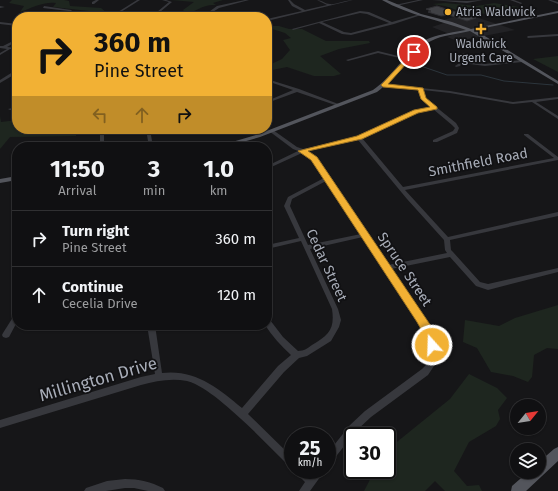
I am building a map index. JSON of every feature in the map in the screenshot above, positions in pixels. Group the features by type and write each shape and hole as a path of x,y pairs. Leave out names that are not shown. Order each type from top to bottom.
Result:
{"main road":[{"path":"384,0 420,15 447,22 479,34 558,83"},
{"path":"272,131 375,90 383,85 421,45 428,41 469,30 556,14"},
{"path":"237,142 262,134"},
{"path":"0,181 12,179"},
{"path":"546,464 558,453"},
{"path":"517,491 530,479"}],"street":[{"path":"93,2 98,0"},
{"path":"120,12 139,0"},
{"path":"159,12 171,3 171,1 163,0"},
{"path":"210,12 218,7 248,0"},
{"path":"289,0 304,11"},
{"path":"318,0 329,5"},
{"path":"272,19 351,0"},
{"path":"396,5 419,0"},
{"path":"433,0 470,2 481,0"},
{"path":"511,0 521,3"},
{"path":"549,0 557,2"},
{"path":"44,7 71,11 69,12"},
{"path":"293,29 365,13 393,23"},
{"path":"319,22 347,34 420,15"},
{"path":"0,23 12,24"},
{"path":"528,37 558,35"},
{"path":"2,47 12,42"},
{"path":"2,47 10,48"},
{"path":"0,54 10,48"},
{"path":"348,60 378,52 408,60"},
{"path":"457,66 462,62 465,55 463,54"},
{"path":"462,62 485,65 522,61"},
{"path":"0,82 12,74"},
{"path":"272,82 339,105"},
{"path":"383,85 507,102 534,102 558,98"},
{"path":"421,89 424,99 457,128 455,132 435,141"},
{"path":"272,100 298,90"},
{"path":"534,102 558,118"},
{"path":"272,166 302,151 359,138 416,111 434,108"},
{"name":"Spruce Street","path":"272,132 288,144 310,154 314,159 428,329 432,345 433,359 425,372 368,414 353,428 336,449"},
{"path":"526,136 558,159"},
{"path":"359,138 409,198 447,239 448,250 478,284 483,286 512,282 558,270"},
{"name":"Smithfield Road","path":"402,189 558,159"},
{"name":"Cedar Street","path":"242,414 281,369 297,355 304,354 328,339 333,334 337,320 335,309 288,210 290,198 326,179"},
{"path":"447,239 558,214"},
{"path":"307,248 365,235"},
{"path":"272,245 302,239"},
{"path":"387,268 451,254"},
{"path":"6,335 12,325"},
{"path":"152,330 159,377"},
{"path":"272,330 297,355"},
{"name":"Millington Drive","path":"0,424 159,377 179,376 199,382 212,389 242,414 284,455"},
{"path":"308,479 311,482"},
{"path":"304,491 313,479"},
{"path":"89,491 110,484 138,483 151,486 160,491"}],"shaded area":[{"path":"12,0 64,0 69,1 70,6 101,8 106,12 88,12 89,11 53,7 56,3 47,3 20,12 24,6 9,3"},
{"path":"171,0 223,0 213,3 216,5 203,7 190,12 185,12 183,10 194,2"},
{"path":"445,3 477,6 494,3 525,8 508,8 489,12 494,14 462,13 445,6 432,4"},
{"path":"466,14 515,30 457,41 447,37 452,35 432,27 444,23 439,21"},
{"path":"272,26 279,26 289,29 302,29 326,41 369,41 370,43 339,49 320,56 341,74 334,76 314,76 287,67 272,70 272,64 282,59 290,50 283,40 291,38 285,33 272,29"},
{"path":"558,56 558,72 533,59"},
{"path":"0,116 1,122 12,121 12,134 76,134 76,136 10,137 0,149"},
{"path":"558,305 558,349 547,348 534,355 532,377 528,382 513,376 491,372 477,348 463,342 465,320 499,326 515,318"},
{"path":"469,374 497,388 507,398 498,410 500,419 496,426 469,442 454,471 467,486 479,485 482,491 445,491 435,481 425,491 364,491 370,479 396,479 396,443 450,399"}],"building":[{"path":"437,6 476,18 467,21 449,15 441,16 428,12 431,11 426,9"}],"waterway":[{"path":"409,62 447,75 481,75 504,81 553,85"}],"place":[{"name":"Atria Waldwick","path":"448,12"},
{"name":"Waldwick Urgent Care","path":"481,29"}],"route":[{"path":"414,52 383,85 421,89 424,99 434,108 416,111 359,138 302,151 310,154 314,159 428,329 432,345"}]}
